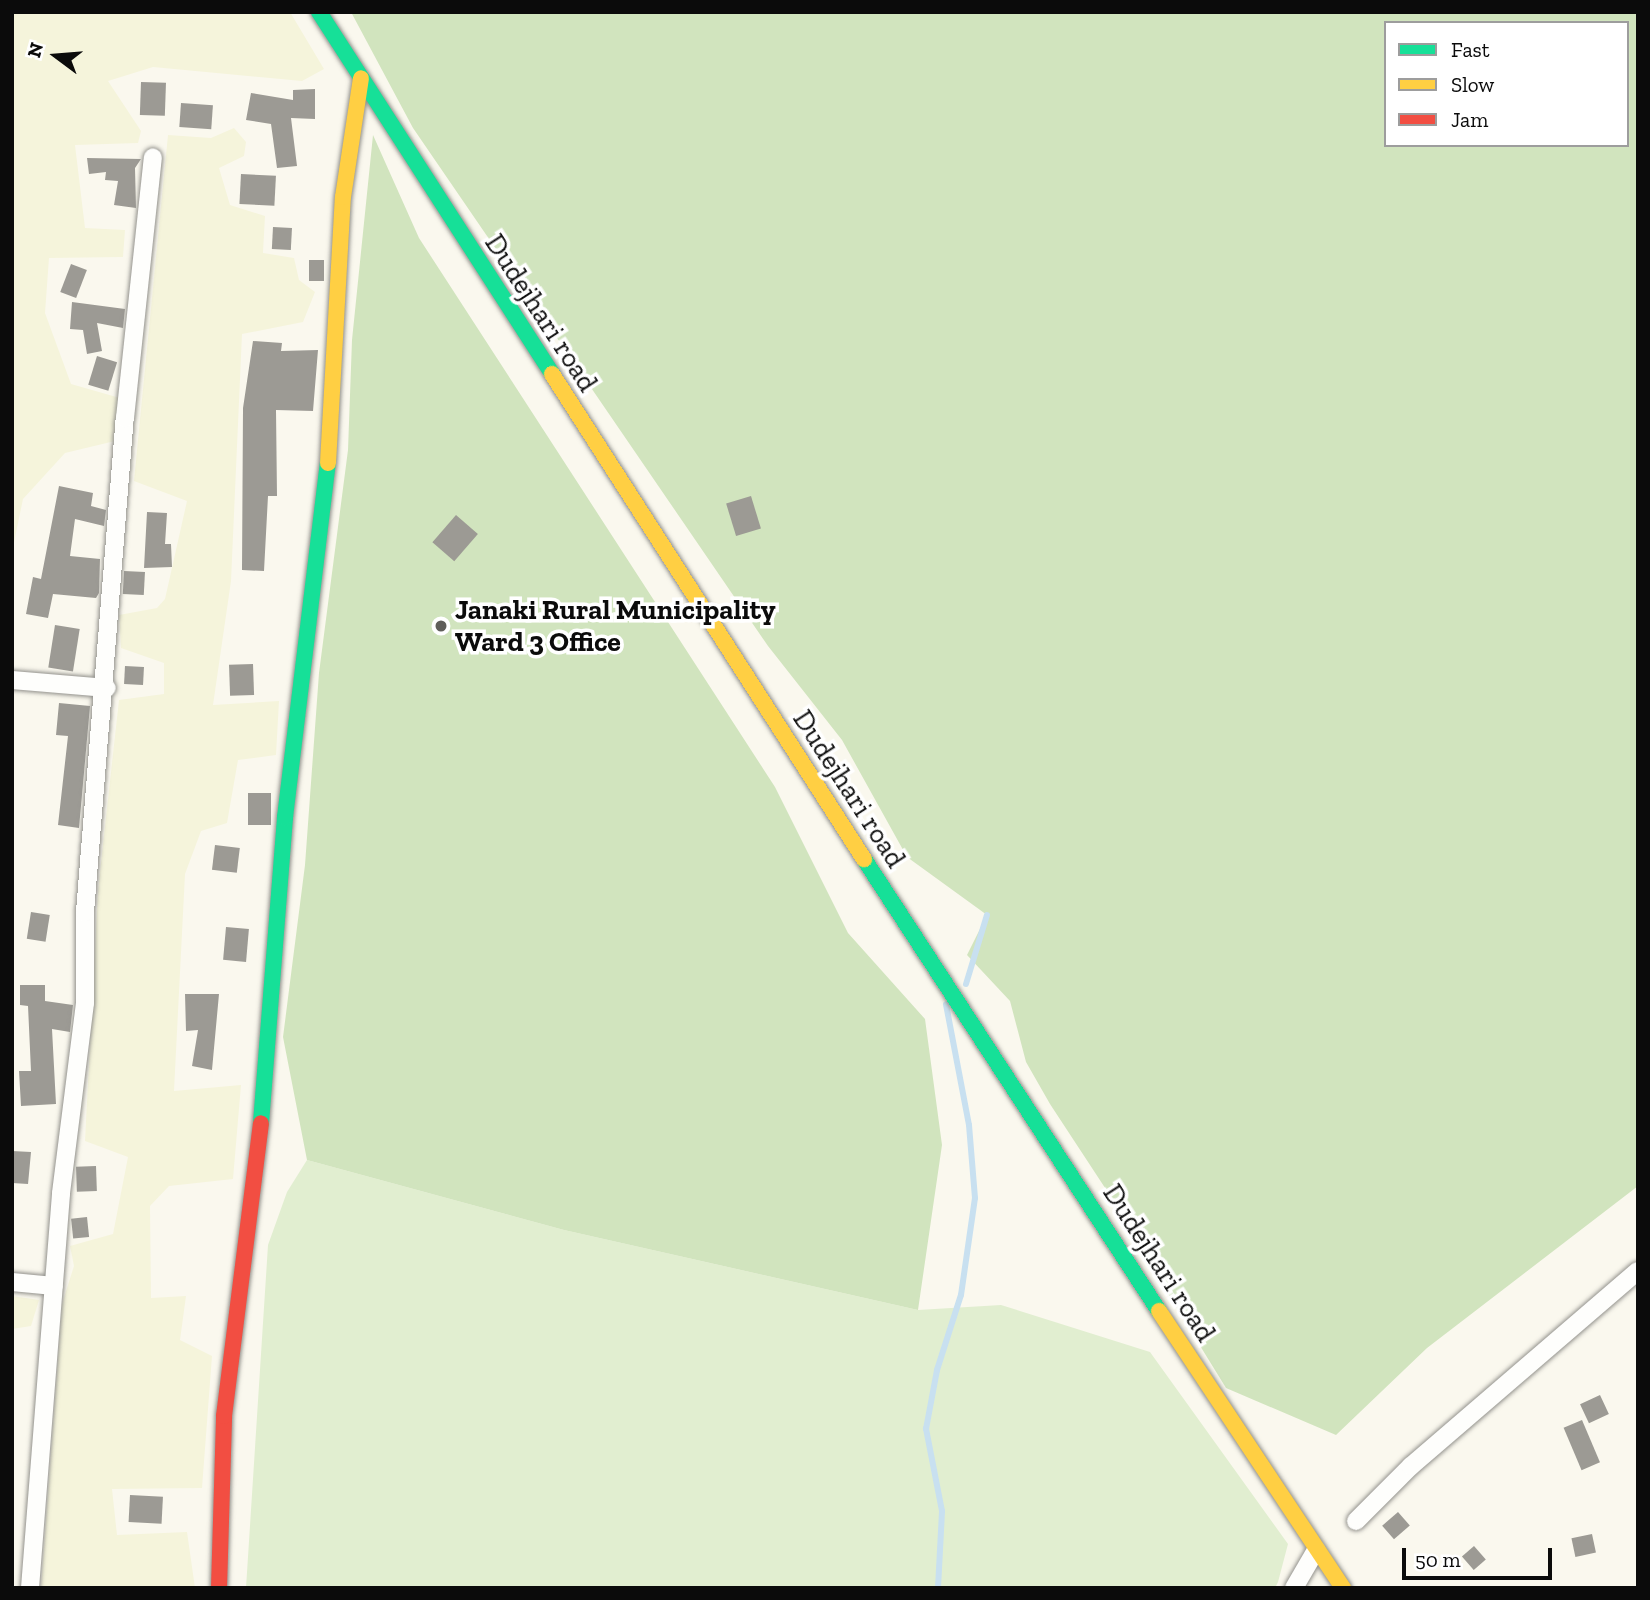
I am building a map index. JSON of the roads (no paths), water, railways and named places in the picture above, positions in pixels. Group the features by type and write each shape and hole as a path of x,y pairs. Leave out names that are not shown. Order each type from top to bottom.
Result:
{"street":[{"name":"Dudejhari road","path":"319,12 1343,1588"},
{"path":"219,1588 224,1416 271,1045 285,817 335,408 343,197 361,78"},
{"path":"30,1588 54,1286 82,1042 85,912 107,688 125,418 153,158"},
{"path":"12,680 107,688"},
{"path":"1356,1521 1638,1271"},
{"path":"12,1282 54,1286"},
{"path":"1294,1588 1316,1550"}],"waterway":[{"path":"966,984 987,915"},
{"path":"938,1588 942,1511 926,1429 937,1370 961,1295 975,1198 969,1125 946,1004"}],"place":[{"name":"Janaki Rural Municipality Ward 3 Office","path":"441,626"}]}
